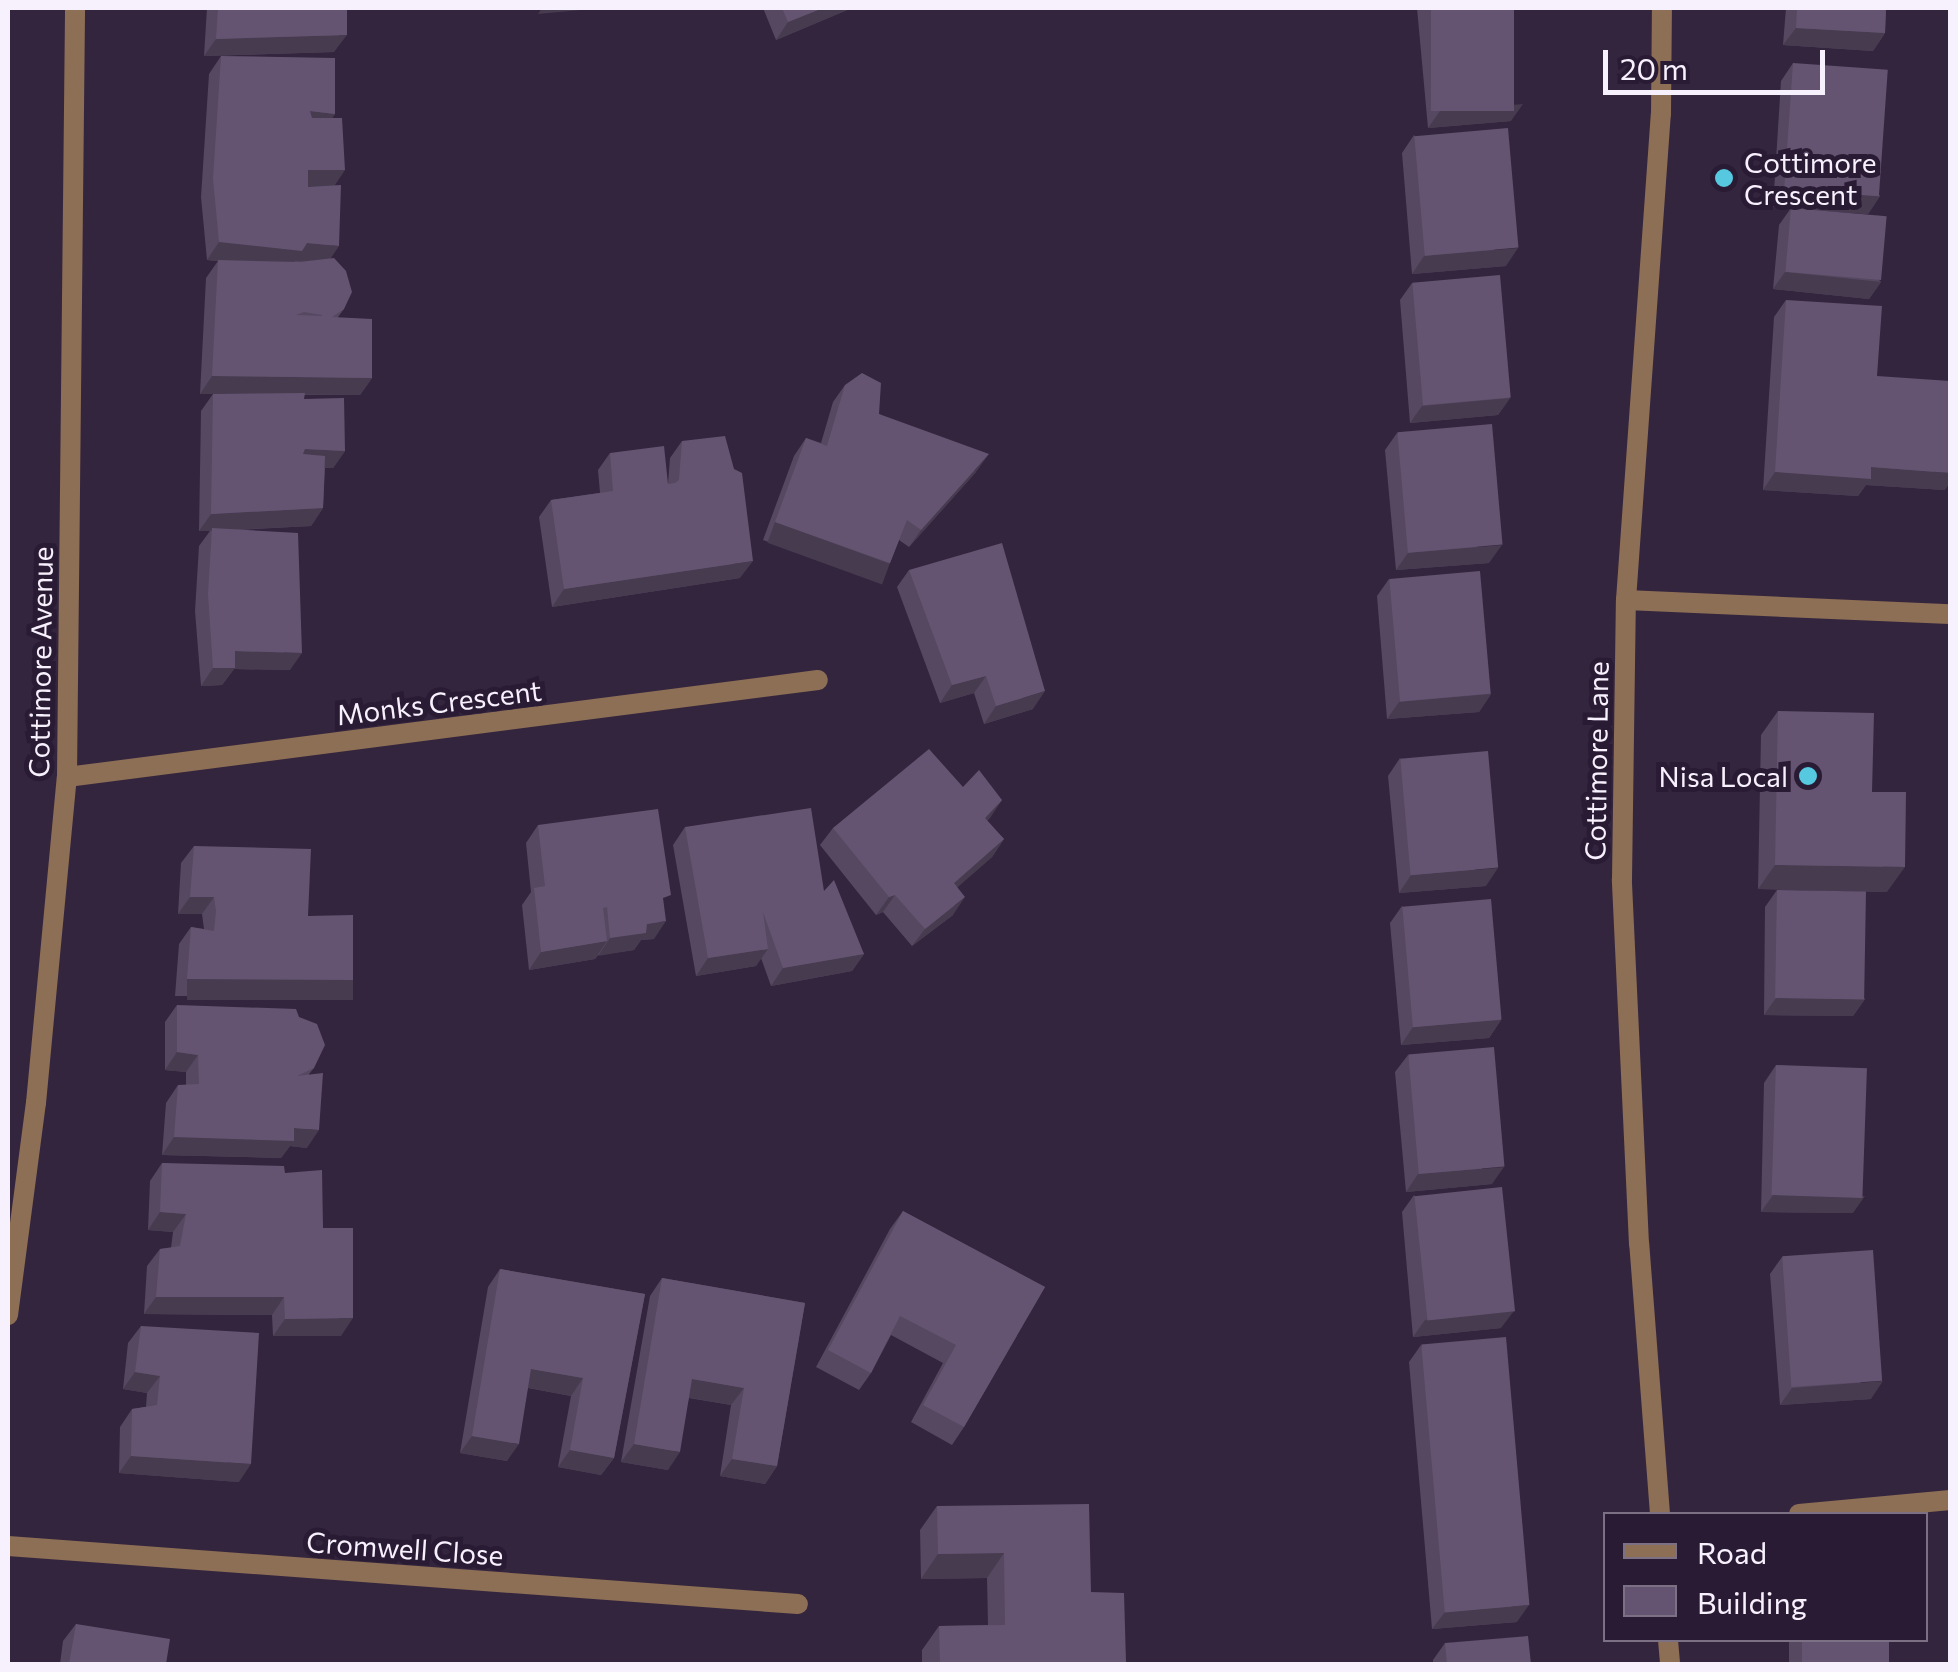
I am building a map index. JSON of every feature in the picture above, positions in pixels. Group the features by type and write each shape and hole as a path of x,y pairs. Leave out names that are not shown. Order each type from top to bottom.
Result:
{"street":[{"name":"Cottimore Avenue","path":"8,1314 36,1103 67,777 76,8"},
{"name":"Cottimore Lane","path":"1660,1512 1640,1244 1622,879 1626,600 1660,114 1662,8"},
{"path":"1626,600 1950,614"},
{"name":"Monks Crescent","path":"67,777 818,680"},
{"path":"1821,1512 1950,1500"},
{"name":"Cromwell Close","path":"8,1546 798,1604"}],"building":[{"path":"218,8 347,8 347,35 216,39"},
{"path":"782,8 823,8 788,22"},
{"path":"1431,8 1514,8 1514,111 1431,111"},
{"path":"1797,8 1886,8 1885,33 1796,28"},
{"path":"221,56 335,58 335,114 310,111 312,118 342,118 345,170 308,170 308,187 341,185 339,246 307,243 302,251 219,242 213,179"},
{"path":"1793,63 1888,70 1879,196 1784,190"},
{"path":"1508,128 1518,248 1425,256 1414,136"},
{"path":"1791,208 1887,216 1881,280 1785,272"},
{"path":"334,258 346,271 352,292 344,309 332,317 372,319 372,378 212,376 218,260 299,262"},
{"path":"1500,275 1511,398 1423,405 1412,283"},
{"path":"1786,300 1882,306 1877,376 1950,381 1950,473 1871,467 1871,479 1775,472"},
{"path":"862,373 881,383 879,414 989,454 921,530 907,520 890,563 775,522 806,438 827,446 845,385"},
{"path":"305,393 304,399 344,398 345,451 305,449 303,454 325,456 323,508 211,514 213,394"},
{"path":"1492,424 1503,545 1408,553 1397,432"},
{"path":"725,436 734,469 742,473 753,561 564,589 551,500 613,491 610,453 664,446 668,484 675,483 679,480 682,441"},
{"path":"212,528 298,533 302,653 235,651 235,668 213,668 208,594"},
{"path":"1002,543 1045,691 996,706 986,676 952,685 909,570"},
{"path":"1480,571 1491,694 1400,701 1389,579"},
{"name":"Nisa Local","path":"1778,711 1874,713 1872,792 1906,792 1905,867 1775,865"},
{"path":"929,749 963,787 979,770 1002,800 985,818 1004,839 954,883 965,897 925,929 895,895 889,897 833,828"},
{"path":"1488,751 1498,868 1411,875 1400,759"},
{"path":"811,808 824,891 834,880 864,954 783,968 763,912 768,949 708,958 685,827"},
{"path":"658,809 671,895 663,898 666,921 647,924 646,933 610,938 607,907 603,908 607,941 541,952 534,888 545,886 538,825"},
{"path":"194,846 311,849 308,916 353,915 353,980 187,979 191,927 214,931 216,911 214,897 190,897"},
{"path":"1777,890 1866,892 1864,1000 1775,998"},
{"path":"1491,899 1502,1020 1413,1027 1402,907"},
{"path":"177,1005 296,1009 299,1017 317,1024 325,1045 314,1068 297,1076 323,1073 319,1130 294,1128 294,1141 174,1137 178,1085 199,1084 198,1055 177,1052"},
{"path":"1494,1047 1504,1167 1419,1174 1408,1054"},
{"path":"1776,1065 1867,1068 1862,1198 1771,1195"},
{"path":"162,1163 284,1166 285,1173 322,1170 323,1228 353,1228 353,1318 285,1319 284,1297 156,1297 160,1249 180,1246 186,1214 160,1212"},
{"path":"1502,1187 1515,1311 1428,1321 1414,1196"},
{"path":"903,1211 1045,1287 964,1427 923,1405 956,1345 900,1316 871,1373 828,1350"},
{"path":"1873,1250 1882,1381 1791,1387 1782,1256"},
{"path":"500,1269 645,1294 614,1458 570,1450 583,1378 531,1369 519,1444 472,1436"},
{"path":"662,1278 805,1303 777,1466 732,1459 744,1388 692,1379 680,1452 634,1444"},
{"path":"141,1326 259,1333 251,1464 131,1456 132,1409 157,1405 160,1376 135,1372"},
{"path":"1506,1337 1529,1605 1445,1612 1421,1344"},
{"path":"1089,1504 1091,1592 1124,1593 1126,1662 940,1664 939,1626 1005,1625 1004,1553 938,1554 937,1506"},
{"path":"76,1624 170,1639 166,1664 69,1664"},
{"path":"1528,1636 1531,1664 1447,1664 1445,1643"},
{"path":"1802,1642 1889,1642 1889,1664 1802,1664"}],"place":[{"name":"Cottimore Crescent","path":"1724,178"},
{"name":"Nisa Local","path":"1808,776"}]}
